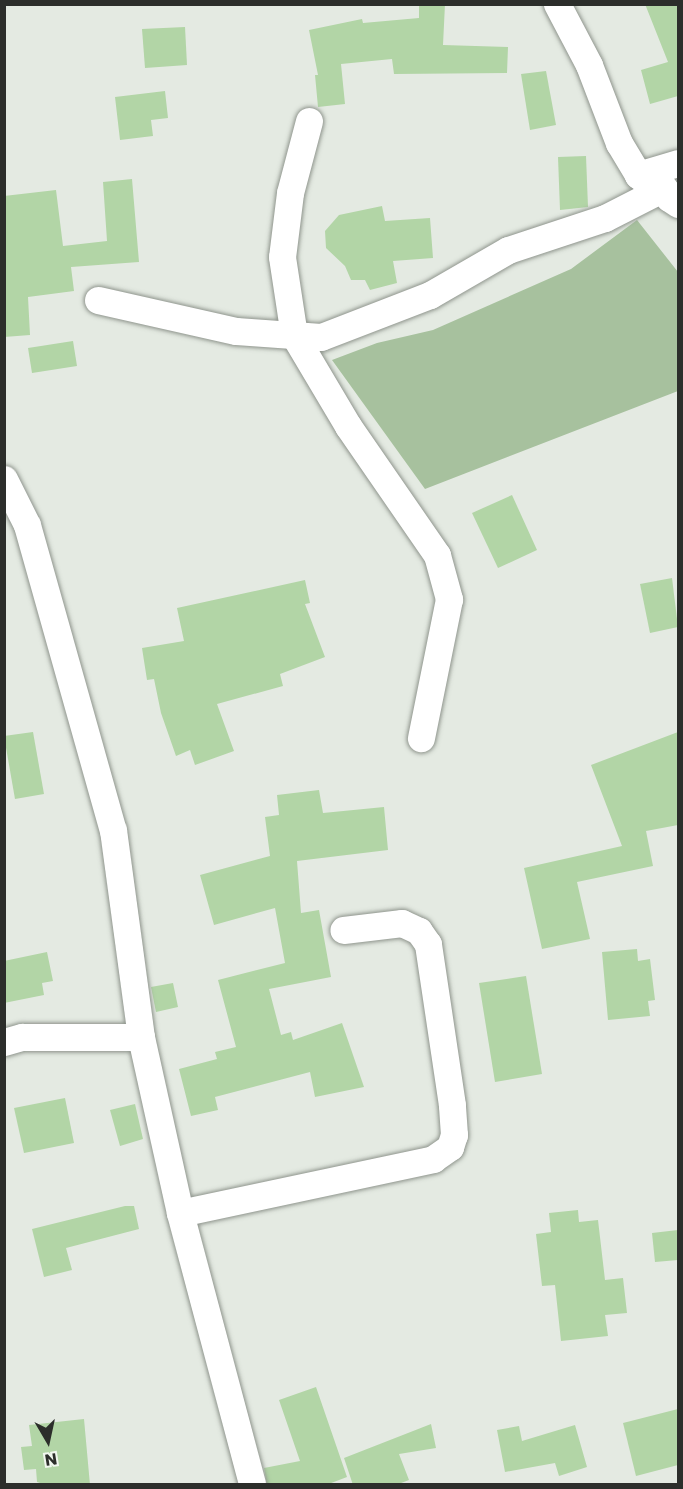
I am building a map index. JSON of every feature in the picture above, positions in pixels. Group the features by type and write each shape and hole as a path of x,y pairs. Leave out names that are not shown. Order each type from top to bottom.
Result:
{"street":[{"path":"557,4 589,65 619,143 638,175 671,196"},
{"path":"309,121 290,193 282,256 294,335 348,426 436,555 449,599 421,738"},
{"path":"638,175 678,163"},
{"path":"98,300 236,331 321,337 430,295 508,250 671,196"},
{"path":"4,479 27,525 113,830 141,1037 180,1213 252,1485"},
{"path":"180,1213 433,1159 450,1147 454,1135 452,1105 428,944 419,931 402,923 343,930"},
{"path":"4,1042 22,1037 141,1037"}],"green space":[{"path":"637,220 678,272 678,391 425,489 332,360 377,343 433,330 571,269"}],"building":[{"path":"419,4 445,4 443,45 508,47 507,73 394,74 392,59 341,64 345,104 318,107 315,75 318,75 309,30 362,19 363,23 419,18"},
{"path":"645,4 678,4 678,96 650,104 641,70 668,62"},
{"path":"185,27 187,65 145,68 142,29"},
{"path":"546,71 556,125 530,130 521,74"},
{"path":"165,91 168,118 151,120 153,136 120,140 115,97"},
{"path":"586,156 588,207 560,210 558,157"},
{"path":"132,179 139,262 71,267 74,291 28,297 30,335 4,337 4,196 56,190 63,246 107,241 103,182"},
{"path":"382,206 385,221 430,218 433,258 393,261 397,283 370,290 365,280 351,280 345,266 326,248 325,231 339,215"},
{"path":"73,341 77,366 32,373 28,348"},
{"path":"512,495 537,550 498,568 472,513"},
{"path":"672,578 678,627 650,633 640,584"},
{"path":"305,580 310,603 305,604 325,657 280,674 283,686 217,704 234,751 195,765 190,750 176,756 161,713 154,679 147,680 142,648 184,641 177,608"},
{"path":"33,732 44,794 15,799 4,736"},
{"path":"678,732 678,825 646,831 653,866 577,882 590,939 542,949 524,868 622,846 591,765"},
{"path":"319,790 323,813 384,807 388,850 297,861 301,913 319,910 331,977 269,989 281,1035 291,1032 293,1040 342,1023 364,1087 315,1097 310,1072 215,1097 218,1110 191,1116 179,1069 217,1059 215,1052 236,1047 218,980 285,963 275,908 214,925 200,875 270,856 265,817 279,815 277,795"},
{"path":"637,949 638,961 650,959 655,1000 648,1001 650,1016 608,1020 602,952"},
{"path":"47,952 53,981 42,983 44,995 4,1003 4,961"},
{"path":"526,976 542,1074 495,1082 479,983"},
{"path":"173,983 178,1007 156,1012 151,987"},
{"path":"65,1098 74,1143 24,1153 14,1108"},
{"path":"135,1104 143,1139 120,1146 110,1110"},
{"path":"125,1206 134,1206 139,1229 66,1248 72,1270 44,1277 32,1229"},
{"path":"578,1210 579,1222 598,1220 605,1280 623,1278 627,1313 605,1315 608,1336 561,1341 555,1285 542,1286 536,1234 551,1232 549,1213"},
{"path":"678,1230 678,1260 655,1262 652,1233"},
{"path":"316,1387 347,1477 326,1485 267,1485 264,1468 300,1461 279,1400"},
{"path":"678,1409 678,1465 636,1476 623,1423"},
{"path":"84,1419 90,1485 46,1485 37,1482 36,1469 24,1470 21,1447 32,1446 29,1425"},
{"path":"431,1424 436,1448 399,1454 409,1480 396,1485 353,1485 344,1458"},
{"path":"575,1425 587,1467 559,1476 555,1463 505,1472 497,1430 519,1426 522,1441"}]}
